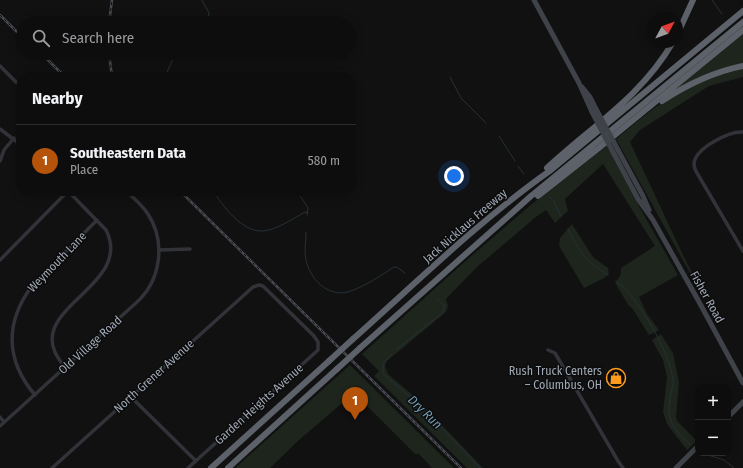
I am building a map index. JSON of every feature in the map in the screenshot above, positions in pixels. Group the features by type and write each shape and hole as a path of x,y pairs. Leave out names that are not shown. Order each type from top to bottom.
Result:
{"highway":[{"path":"683,22 692,0"},
{"name":"Jack Nicklaus Freeway","path":"211,468 472,233 743,12"},
{"name":"Jack Nicklaus Freeway","path":"228,468 531,196 743,22"},
{"path":"500,224 577,165 743,30"},
{"path":"527,187 549,166 632,96 652,74 669,48"},
{"path":"637,117 697,80 720,71 743,66"}],"main road":[{"name":"Fisher Road","path":"534,0 579,83 590,97 594,111 616,152 643,196 653,220 743,384"},
{"path":"731,414 743,402"},
{"path":"676,468 695,449"}],"street":[{"path":"0,66 16,82"},
{"path":"0,128 14,138 4,150 0,161"},
{"path":"743,132 726,134 700,154 694,163 697,173 743,251"},
{"path":"0,260 63,196"},
{"path":"66,367 58,358 54,348 53,334 57,322 102,274 109,260 111,250 109,236 106,230 73,196"},
{"name":"Old Village Road","path":"0,426 145,294 155,276 159,250 157,234 151,220 140,204 131,196"},
{"name":"Weymouth Lane","path":"35,395 24,381 13,355 12,332 17,310 32,286 97,220"},
{"path":"159,250 190,249"},
{"name":"North Grener Avenue","path":"52,468 253,287 261,286 265,288 314,336"},
{"name":"Garden Heights Avenue","path":"188,468 318,350 319,345 314,336"},
{"path":"548,350 555,353 618,461 624,468"},
{"path":"131,397 196,461"},
{"path":"0,417 4,422"}],"shaded area":[{"path":"743,34 743,65 669,94"},
{"path":"743,69 743,77 709,86 640,130 630,142 698,284 696,284 616,139 656,107 682,90 697,83"},
{"path":"607,146 678,275 639,297 647,314 659,330 649,335 615,283 621,274 621,268 655,246 603,164 565,199 568,211 555,223 546,210 537,216 477,267 446,299 448,306 446,312 387,361 385,366 388,374 415,397 483,468 467,468 374,376 379,371 362,354 532,204"},
{"path":"572,224 593,257 608,268 609,274 584,288 559,246 560,238"},
{"path":"661,334 673,353 679,382 676,417 677,421 695,439 695,443 687,450 667,424 663,412 667,377 663,360 652,340"},
{"path":"350,365 454,468 432,468 419,454 415,454 354,393 299,440 270,468 235,468"}],"waterway":[{"name":"Dry Run","path":"202,0 209,13 208,16"},
{"path":"712,0 722,14"},
{"name":"Dry Run","path":"167,72 173,60"},
{"path":"450,77 461,98 486,123"},
{"path":"499,136 515,161"},
{"path":"518,166 524,174"},
{"name":"Dry Run","path":"216,196 240,223 255,230 262,231 273,229 305,212 308,213"},
{"name":"Dry Run","path":"300,196 308,208 307,215"},
{"path":"549,197 553,200 561,216"},
{"path":"568,229 584,255 594,265 608,275"},
{"name":"Dry Run","path":"306,232 305,253 311,274 321,285 333,292 340,293 354,290 378,278 394,267 397,267 405,273"},
{"path":"616,281 634,299 643,312 652,326 666,355 671,368 673,380 669,406 670,419 680,435 691,445"},
{"name":"Dry Run","path":"397,349 442,313 444,310 444,305 437,299"},
{"name":"Dry Run","path":"392,354 384,363 384,375 418,403 480,468"},
{"path":"711,456 724,460 734,468"}],"railway":[{"path":"110,16 112,0"},
{"path":"0,15 16,31"},
{"path":"48,60 60,72"},
{"path":"110,60 111,72"},
{"path":"185,196 461,468"}],"place":[{"name":"Rush Truck Centers – Columbus, OH","path":"616,378"},
{"name":"Southeastern Data","path":"355,420"}]}
